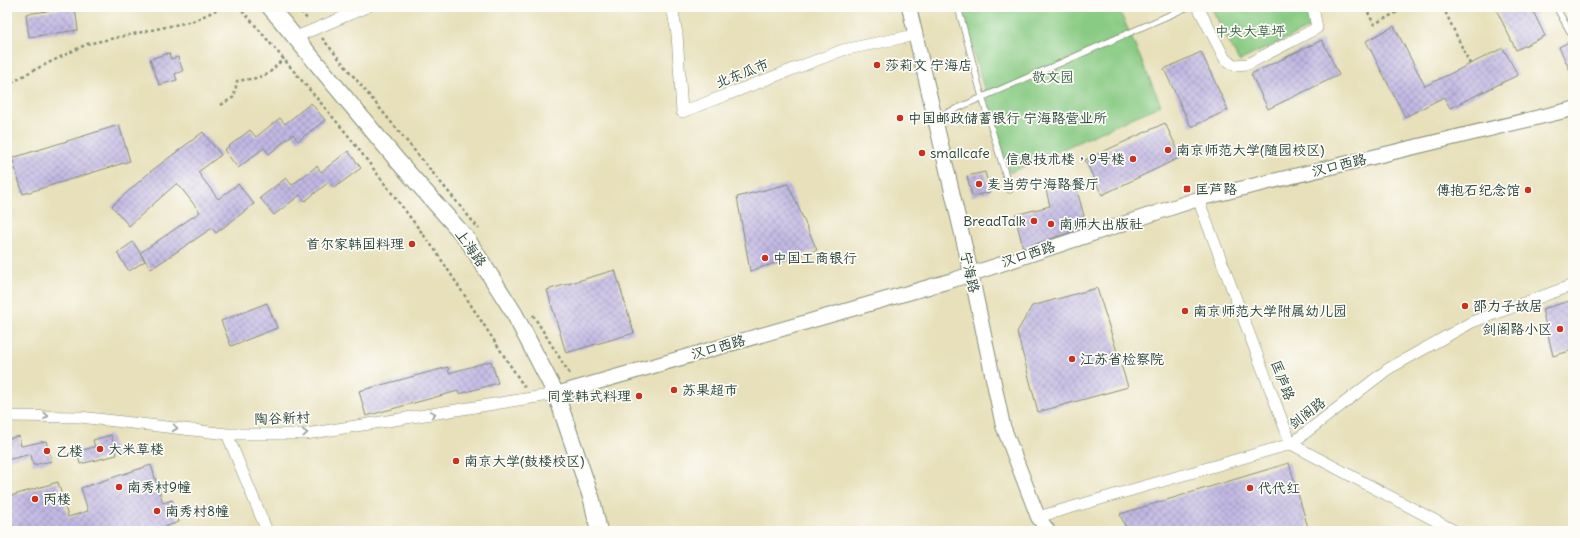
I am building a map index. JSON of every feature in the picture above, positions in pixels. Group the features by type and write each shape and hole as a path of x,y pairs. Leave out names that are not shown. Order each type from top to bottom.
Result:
{"main road":[{"name":"上海路","path":"270,7 296,36 396,159 467,239 514,313 556,394 592,500 599,531"}],"street":[{"path":"296,36 366,7"},
{"name":"北东瓜市","path":"672,7 677,34 682,112 844,50 915,35"},
{"name":"宁海路","path":"909,7 971,273 1003,426 1038,517 1048,531"},
{"path":"1198,7 1225,59 1234,65 1248,64 1317,28 1313,7"},
{"name":"汉口西路","path":"556,394 953,280 1198,199 1573,109"},
{"name":"匡庐路","path":"1198,199 1291,444"},
{"name":"剑阁路","path":"1038,517 1291,444 1388,369 1472,322 1573,285"},
{"name":"陶谷新村","path":"7,416 80,417 227,434 306,434 556,394"},
{"path":"227,434 267,531"},
{"path":"1291,444 1455,531"}],"lane":[{"path":"958,7 982,97 1010,190"},
{"path":"934,118 1188,7"},
{"path":"1556,7 1573,37"}],"path":[{"path":"7,86 28,73 87,44 193,21 223,7"},
{"path":"238,7 284,58 347,134 436,250 531,397"},
{"path":"1364,7 1374,24 1407,7"},
{"path":"1443,7 1470,64"},
{"path":"222,105 234,97 237,81 268,74 284,58"}],"green space":[{"name":"敬文园","path":"960,7 1118,7 1161,105 1009,173"},
{"name":"中央大草坪","path":"1211,7 1304,7 1315,25 1239,61"}],"building":[{"path":"75,7 78,30 29,37 26,14"},
{"path":"1495,7 1531,7 1545,36 1516,50"},
{"path":"1394,26 1425,86 1503,48 1518,75 1450,108 1444,97 1405,117 1366,41"},
{"path":"1322,40 1339,75 1268,109 1251,74"},
{"path":"1573,41 1573,77 1559,47"},
{"path":"1201,52 1228,110 1191,127 1164,69"},
{"path":"169,53 171,59 178,57 183,71 175,74 177,80 159,85 150,59"},
{"path":"311,103 325,120 298,141 293,134 269,154 264,148 238,168 224,150 250,130 256,137 280,118 285,124"},
{"name":"信息技术楼，9号楼","path":"1165,123 1181,157 1102,195 1085,160"},
{"path":"119,125 130,161 23,194 12,158"},
{"path":"203,132 221,155 198,172 218,199 238,184 254,204 216,233 212,228 151,269 140,253 200,212 177,183 129,226 112,206 150,172"},
{"path":"348,151 361,168 334,188 329,182 305,201 300,195 274,215 260,198 286,178 292,185 317,166 321,172"},
{"name":"麦当劳宁海路餐厅","path":"985,172 990,192 972,196 967,176"},
{"name":"南师大出版社","path":"1075,183 1087,227 1023,248 1015,215 1050,206 1046,190"},
{"path":"788,184 817,250 750,271 737,197"},
{"path":"133,242 145,261 129,271 117,253"},
{"path":"615,270 634,333 566,353 547,290"},
{"name":"江苏省检察院","path":"1097,288 1128,387 1038,412 1017,332 1032,306"},
{"name":"剑阁路小区","path":"1573,300 1573,350 1553,356 1542,309"},
{"path":"267,303 277,328 231,346 221,321"},
{"path":"491,361 498,383 459,394 458,391 366,416 359,391 448,367 449,373"},
{"name":"大米草楼","path":"111,435 117,455 80,464 77,451 95,447 93,440"},
{"path":"19,436 21,446 46,441 52,461 33,465 31,454 7,460 7,439"},
{"name":"代代红","path":"1289,463 1309,531 1127,531 1120,514"},
{"path":"151,465 163,503 172,500 179,522 152,531 7,531 7,497 58,482 68,517 88,511 81,488"}],"place":[{"name":"莎莉文 宁海店","path":"877,65"},
{"name":"中国邮政储蓄银行 宁海路营业所","path":"900,118"},
{"name":"南京师范大学(随园校区)","path":"1168,150"},
{"name":"smallcafe","path":"922,153"},
{"name":"信息技术楼，9号楼","path":"1133,159"},
{"name":"麦当劳宁海路餐厅","path":"979,184"},
{"name":"匡芦路","path":"1187,189"},
{"name":"傅抱石纪念馆","path":"1528,190"},
{"name":"BreadTalk","path":"1034,221"},
{"name":"南师大出版社","path":"1051,224"},
{"name":"首尔家韩国料理","path":"412,244"},
{"name":"中国工商银行","path":"765,258"},
{"name":"邵力子故居","path":"1465,306"},
{"name":"南京师范大学附属幼儿园","path":"1185,311"},
{"name":"剑阁路小区","path":"1560,329"},
{"name":"江苏省检察院","path":"1072,359"},
{"name":"苏果超市","path":"674,390"},
{"name":"同堂韩式料理","path":"639,396"},
{"name":"大米草楼","path":"100,449"},
{"name":"乙楼","path":"47,451"},
{"name":"南京大学(鼓楼校区)","path":"456,461"},
{"name":"南秀村9幢","path":"119,487"},
{"name":"代代红","path":"1250,488"},
{"name":"丙楼","path":"35,499"},
{"name":"南秀村8幢","path":"157,511"}]}
